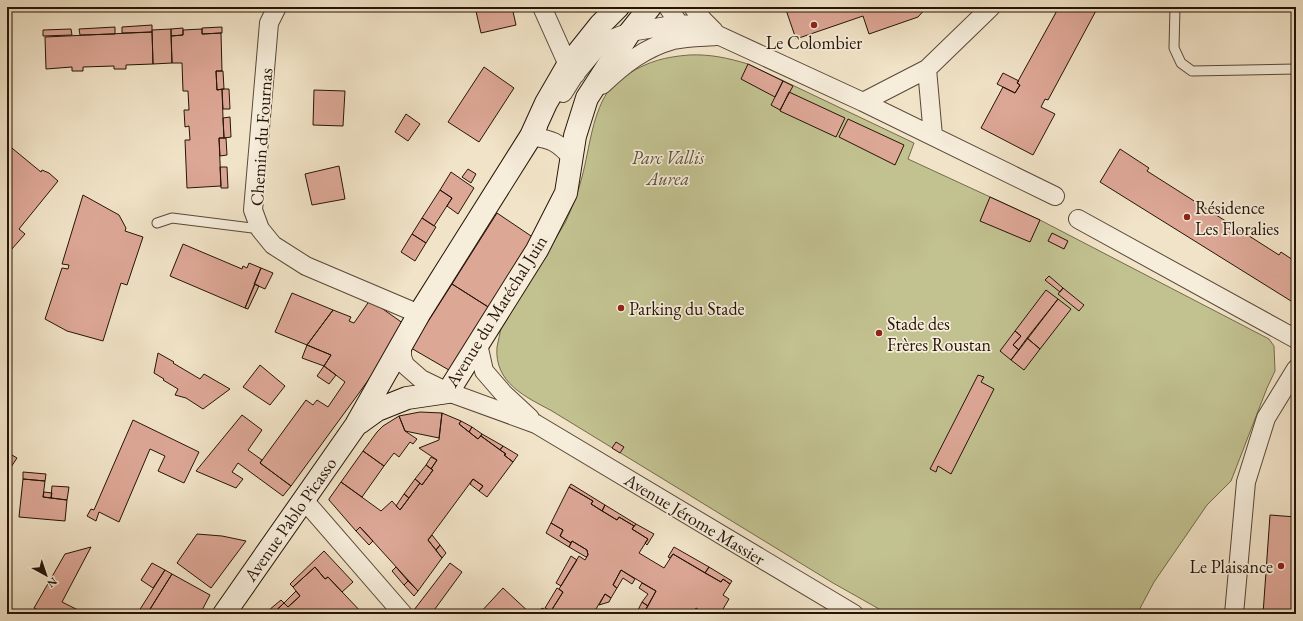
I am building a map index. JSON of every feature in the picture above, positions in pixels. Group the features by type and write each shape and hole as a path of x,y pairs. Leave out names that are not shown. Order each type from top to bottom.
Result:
{"main road":[{"name":"Avenue du Maréchal Juin","path":"356,425 419,314 531,136 546,103 572,69 600,24 618,7"},
{"name":"Avenue du Maréchal Juin","path":"356,425 378,410 407,398 448,392 537,250 566,192 576,136 587,98 630,32 650,7"},
{"name":"Avenue Pablo Picasso","path":"224,614 356,425"}],"street":[{"name":"Chemin du Fournas","path":"277,7 269,23 254,210 260,229 273,245 306,266 419,314"},
{"path":"542,7 572,69 582,82 587,98 622,66 647,49 673,40 692,37 719,36"},
{"path":"668,7 679,24 692,37"},
{"path":"693,7 703,20 719,36"},
{"path":"863,102 927,70 992,7"},
{"path":"630,32 679,24 696,25 863,102 1055,196"},
{"name":"Avenue du Maréchal Juin","path":"572,69 602,43 630,32"},
{"path":"927,70 933,136"},
{"path":"531,136 549,139 563,148 572,158"},
{"path":"1078,219 1296,339"},
{"name":"Avenue Jérome Massier","path":"402,344 402,357 405,365 421,379 448,392 536,424 854,614"},
{"name":"Avenue Jérome Massier","path":"478,344 484,371 503,393 536,424"},
{"path":"1234,614 1246,482 1266,418 1296,369"},
{"path":"304,500 403,614"}],"lane":[{"path":"1175,7 1174,48 1181,63 1192,71 1296,69"},
{"path":"157,223 172,218 260,229"}],"green space":[{"name":"Stade des Frères Roustan","path":"689,55 719,57 748,64 914,143 908,159 1040,220 1269,339 1274,346 1275,371 1231,481 1207,505 1154,582 1137,614 888,614 833,583 522,394 506,379 497,360 497,347 501,328 568,217 575,200 585,166 592,130 605,97 617,81 643,66 665,58"}],"building":[{"path":"475,7 512,7 516,25 481,33"},
{"name":"Le Colombier","path":"785,7 927,7 918,17 869,34 863,16 796,39"},
{"path":"1059,7 1098,7 1048,100 1045,99 1041,107 1055,114 1033,155 981,128 1003,87 1015,93 1020,85 1017,83"},
{"path":"152,25 152,32 122,33 122,27"},
{"path":"115,27 115,34 80,35 79,29"},
{"path":"222,27 222,33 202,34 202,28"},
{"path":"183,28 183,35 171,36 171,29"},
{"path":"71,29 72,35 43,36 43,30"},
{"path":"171,29 172,63 153,64 152,30"},
{"path":"202,29 202,34 221,33 222,71 216,71 217,90 222,89 224,138 219,138 221,186 187,188 185,140 190,140 189,126 185,127 184,110 189,110 188,91 183,91 182,63 172,63 171,36 183,35 183,30"},
{"path":"152,32 153,64 126,65 126,69 114,69 114,66 83,67 83,71 72,71 72,67 46,69 45,37"},
{"path":"748,64 783,81 775,97 741,79"},
{"path":"484,67 514,88 479,142 448,122"},
{"path":"216,71 223,71 224,89 217,90"},
{"path":"1003,73 1019,81 1017,83 1020,85 1015,93 997,84"},
{"path":"783,81 793,86 780,110 771,105"},
{"path":"222,89 229,89 230,109 223,109"},
{"path":"314,90 345,91 343,126 313,125"},
{"path":"789,92 845,118 836,137 780,111"},
{"path":"406,114 420,124 408,141 395,132"},
{"path":"230,117 231,137 224,138 223,118"},
{"path":"848,119 904,145 895,165 839,137"},
{"path":"219,138 226,138 227,155 220,156"},
{"path":"7,144 41,172 42,170 49,173 58,181 19,229 25,234 11,250 7,245"},
{"name":"Résidence Les Floralies","path":"1120,149 1149,168 1147,171 1279,255 1281,252 1296,262 1296,293 1291,301 1100,182"},
{"path":"339,166 345,199 312,205 305,174"},
{"path":"220,167 227,167 228,188 221,188"},
{"path":"468,169 476,174 471,183 462,177"},
{"path":"451,172 474,188 458,214 447,206 452,198 440,190"},
{"path":"440,190 452,198 434,226 422,218"},
{"path":"83,195 119,215 126,228 125,231 143,237 127,285 121,283 103,341 67,331 45,319 62,268 68,269 69,265 62,264"},
{"path":"990,197 1040,220 1030,242 980,221"},
{"path":"497,213 537,240 493,310 452,284"},
{"path":"422,218 436,227 426,243 412,234"},
{"path":"1052,233 1068,241 1064,249 1048,241"},
{"path":"412,234 426,243 415,261 401,252"},
{"path":"183,244 242,269 243,266 247,268 249,263 261,268 245,308 170,276"},
{"path":"261,268 273,273 265,289 254,284"},
{"path":"1049,276 1063,288 1060,292 1045,280"},
{"path":"255,284 259,286 248,309 245,308"},
{"path":"452,284 493,310 454,373 411,348"},
{"path":"1063,288 1084,305 1079,311 1058,294"},
{"path":"1046,290 1058,299 1019,350 1013,345 1021,336 1015,331"},
{"path":"292,293 333,310 307,345 275,332"},
{"path":"1058,299 1071,309 1040,349 1027,338"},
{"path":"370,300 407,326 291,486 260,463 306,400 313,405 317,400 328,407 345,382 324,366 331,355 307,345 333,310 351,317 349,321 354,323"},
{"path":"1015,331 1021,336 1013,345 1019,350 1011,360 1000,351"},
{"path":"1027,338 1040,349 1024,370 1011,360"},
{"path":"307,345 331,355 324,366 302,358"},
{"path":"158,353 200,379 204,374 230,389 203,409 186,398 175,395 178,389 154,373"},
{"path":"260,365 285,386 270,405 243,387"},
{"path":"324,366 336,375 329,384 317,376"},
{"path":"978,375 984,377 981,382 994,389 951,474 938,466 936,472 930,469"},
{"path":"420,412 442,413 439,438 405,431 399,416"},
{"path":"442,413 461,421 459,424 478,439 481,436 506,454 504,455 513,462 487,497 479,491 483,486 473,479 428,540 442,558 418,591 360,527 356,531 329,499 341,482 381,511 392,501 400,510 420,483 422,485 433,470 431,469 437,460 419,448 439,440"},
{"path":"242,415 262,430 248,450 262,460 260,463 291,486 283,496 238,463 232,472 243,479 236,488 196,471"},
{"path":"399,416 405,431 417,439 413,444 410,442 399,457 394,453 384,466 363,451 383,426"},
{"path":"133,420 199,452 184,483 158,471 165,456 150,449 119,522 99,512 96,521 87,516 91,509 94,510"},
{"path":"461,421 472,427 469,432 459,424"},
{"path":"472,427 482,434 478,439 469,432"},
{"path":"482,434 503,446 500,450 481,436"},
{"path":"616,442 624,447 620,453 612,448"},
{"path":"503,446 518,455 513,462 500,450"},
{"path":"363,451 384,466 362,497 341,482"},
{"path":"7,452 17,458 7,473"},
{"path":"431,457 437,460 431,469 426,465"},
{"path":"426,465 433,470 422,485 415,479"},
{"path":"23,472 46,474 45,481 23,479"},
{"path":"23,479 45,481 43,497 67,500 65,521 19,517"},
{"path":"415,479 420,483 409,498 404,494"},
{"path":"473,479 483,486 479,491 470,484"},
{"path":"571,484 605,505 602,511 591,504 593,501 569,487"},
{"path":"52,486 69,487 67,500 51,498"},
{"path":"569,487 593,501 591,504 617,520 619,517 634,526 632,529 648,539 639,553 664,568 673,554 721,582 723,579 730,584 723,595 729,599 723,609 722,614 705,614 696,608 693,613 695,614 643,614 656,591 621,570 613,585 617,588 611,598 605,594 593,614 558,614 551,611 563,592 559,589 579,556 585,560 588,555 587,550 560,536 563,530 551,523"},
{"path":"44,492 52,493 51,498 43,497"},
{"path":"404,494 409,498 400,510 396,506"},
{"path":"605,505 636,524 634,526 619,517 617,520 602,511"},
{"name":"Le Plaisance","path":"1270,515 1296,517 1296,614 1263,614"},
{"path":"551,523 563,530 560,536 571,543 569,547 546,533"},
{"path":"636,524 654,534 647,545 645,543 648,539 632,529"},
{"path":"360,527 373,541 369,545 356,531"},
{"path":"197,534 222,536 246,541 211,588 177,563"},
{"path":"432,535 440,545 436,550 428,540"},
{"path":"572,541 587,550 588,555 586,557 569,547"},
{"path":"440,545 446,553 442,558 436,550"},
{"path":"91,547 62,602 86,614 46,614 34,608 65,554"},
{"path":"674,547 709,567 705,573 673,554 670,558 668,557"},
{"path":"324,551 353,582 342,592 328,577 325,579 315,567 293,587 290,584"},
{"path":"571,556 577,560 561,586 556,583"},
{"path":"152,563 165,570 153,588 141,580"},
{"path":"450,563 462,572 432,613 427,610 424,614 419,614 414,610"},
{"path":"315,567 325,579 328,577 363,614 273,614 284,603 288,607 300,596 293,587"},
{"path":"396,567 408,581 404,585 392,571"},
{"path":"709,567 732,581 730,584 723,579 721,582 705,573"},
{"path":"165,570 172,574 147,614 137,614"},
{"path":"621,570 635,579 632,584 623,578 617,588 613,585"},
{"path":"172,574 210,595 200,614 147,614"},
{"path":"408,581 418,591 414,596 404,585"},
{"path":"642,583 656,591 648,606 642,602 648,594 639,588"},
{"path":"503,588 531,614 479,614"},
{"path":"557,588 563,592 551,611 545,608"},
{"path":"296,591 300,596 288,607 284,603"},
{"path":"605,594 611,598 609,602 599,605"},
{"path":"281,600 284,603 272,614 269,610"},
{"path":"642,602 648,606 643,614 636,614"},
{"path":"542,608 554,614 537,614"}],"place":[{"name":"Le Colombier","path":"814,25"},
{"name":"Résidence Les Floralies","path":"1187,217"},
{"name":"Parking du Stade","path":"621,308"},
{"name":"Stade des Frères Roustan","path":"879,333"},
{"name":"Le Plaisance","path":"1281,566"}],"park label":[{"name":"Parc Vallis Aurea","path":"668,167"}]}
